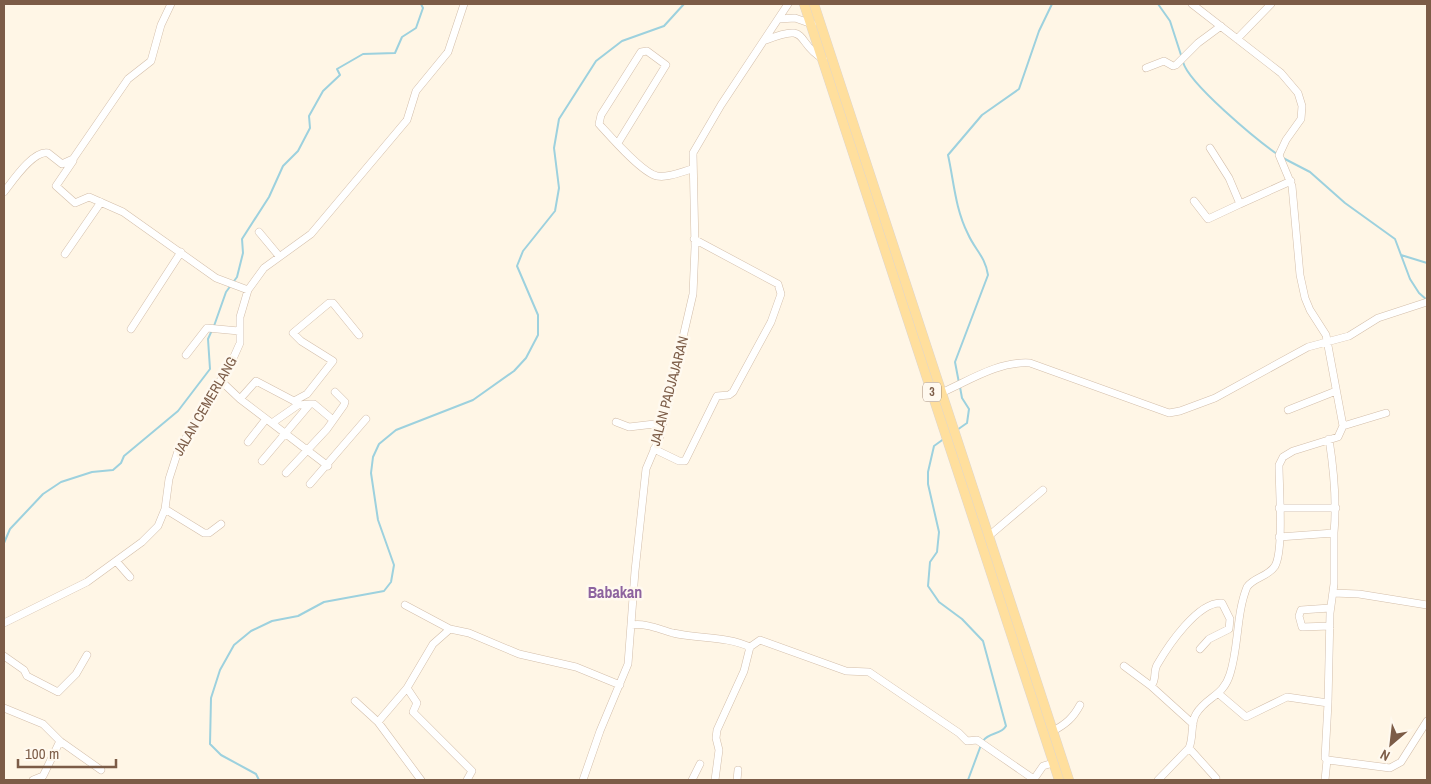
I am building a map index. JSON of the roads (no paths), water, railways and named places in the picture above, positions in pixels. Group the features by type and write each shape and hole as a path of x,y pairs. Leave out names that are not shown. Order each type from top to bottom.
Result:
{"main road":[{"name":"3","path":"804,4 823,59 840,96 943,392 1069,780"},
{"name":"3","path":"815,4 840,96 1060,780"}],"street":[{"path":"171,4 161,25 151,61 128,79 73,159 57,187 75,203 89,197 137,221 216,278 248,290"},
{"name":"JALAN CEMERLANG","path":"4,623 87,582 116,562 152,532 162,519 169,479 178,451 221,381 240,344 240,317 248,290 264,268 279,256 297,246 311,234 407,120 416,91 448,52 464,4"},
{"name":"JALAN PADJAJARAN","path":"584,780 596,740 628,664 646,469 663,423 693,294 692,169 696,145 788,4"},
{"path":"1158,780 1189,748 1192,741 1195,715 1203,704 1220,694 1225,688 1231,671 1246,591 1250,583 1267,574 1276,564 1279,537 1279,465 1283,458 1293,451 1338,437 1343,426 1326,335 1310,310 1305,298 1300,275 1291,181 1279,153 1301,120 1302,106 1298,93 1281,73 1253,54 1192,4"},
{"path":"1237,39 1271,4"},
{"path":"779,19 795,18 812,24"},
{"path":"1146,68 1164,61 1173,66 1176,65 1198,43 1221,26"},
{"path":"765,40 785,32 794,32 801,36 817,55 823,59"},
{"path":"618,143 666,65 647,51 641,52 598,119 599,124 618,143 649,172 657,176 675,174 692,169"},
{"path":"1210,148 1229,178 1240,204"},
{"path":"4,192 38,154 48,153 62,164 73,159"},
{"path":"1194,201 1208,219 1291,181"},
{"path":"65,254 101,202"},
{"path":"260,232 279,256"},
{"path":"654,449 679,461 685,460 717,396 729,395 733,392 771,322 781,294 778,284 694,240"},
{"path":"131,329 180,252"},
{"path":"943,392 1000,366 1016,362 1030,363 1169,413 1201,404 1308,347 1349,336 1378,318 1427,302"},
{"path":"240,399 256,381 294,401 313,388 333,361 301,341 294,333 329,303 333,303 359,335"},
{"path":"186,356 207,328 240,331"},
{"path":"221,381 240,399 328,466"},
{"path":"286,473 333,420 345,402 335,392"},
{"path":"1288,410 1336,392"},
{"path":"248,442 269,421 298,404 314,404 333,420"},
{"path":"262,462 310,404"},
{"path":"1343,426 1386,413"},
{"path":"310,484 328,466 366,419"},
{"path":"616,422 629,427 663,423"},
{"path":"1325,780 1327,760 1324,756 1336,508 1329,439"},
{"path":"990,535 1043,490"},
{"path":"1279,508 1336,508"},
{"path":"165,509 204,533 209,533 221,524"},
{"path":"1279,537 1334,533"},
{"path":"116,562 130,577"},
{"path":"1333,593 1359,594 1427,604"},
{"path":"1151,686 1155,682 1157,665 1192,617 1211,605 1222,603 1230,619 1229,629 1209,639 1200,649"},
{"path":"405,605 450,629 469,633 519,654 576,667 620,685"},
{"path":"1330,608 1301,610 1299,616 1302,627 1330,626"},
{"path":"631,624 652,626 674,633 720,639 750,647"},
{"path":"378,722 407,688 433,644 450,629"},
{"path":"716,780 719,750 716,738 717,730 744,671 750,647 760,640 846,672 869,672 959,733 967,742 977,740 1034,780 1042,766 1053,763"},
{"path":"4,656 24,670 27,676 58,692 76,674 87,655"},
{"path":"1124,666 1151,686 1193,724"},
{"path":"407,688 417,703 413,712 472,771 467,780"},
{"path":"1220,694 1246,717 1286,697 1328,703"},
{"path":"355,701 378,722 421,780"},
{"path":"1053,731 1066,724 1075,715 1080,705"},
{"path":"4,708 43,724 60,741 101,770"},
{"path":"1327,760 1390,768 1401,762 1427,721"},
{"path":"33,780 43,776 60,741"},
{"path":"1189,748 1216,778"},
{"path":"692,780 700,764"},
{"path":"737,780 738,770"}],"waterway":[{"path":"214,326 226,292 237,277 243,253 242,239 269,197 283,166 298,151 310,128 309,116 323,91 340,75 337,69 363,54 395,53 402,37 416,28 423,8 421,4"},
{"path":"259,780 256,774 221,755 210,744 211,698 220,670 234,645 251,631 272,621 298,616 324,602 384,591 391,582 394,565 378,520 371,473 373,457 379,444 396,430 473,400 514,371 526,358 538,335 538,315 517,266 523,251 555,211 559,188 554,148 559,119 596,61 622,41 664,26 684,4"},
{"path":"959,383 955,362 988,275 985,263 971,240 960,214 948,155 982,115 1019,89 1039,31 1052,4"},
{"path":"1158,4 1170,21 1181,55"},
{"path":"1183,62 1197,84 1210,97 1240,125 1277,154"},
{"path":"1283,158 1310,172 1345,203 1395,239 1410,279 1419,293 1427,300"},
{"path":"1401,255 1427,263"},
{"path":"4,543 10,529 43,494 61,482 92,472 113,470 121,463 124,456 178,411 210,369 208,339 212,330"},
{"path":"957,430 967,423 969,409 962,398 960,387"},
{"path":"945,438 934,446 928,472 928,484 939,532 937,552 930,562 928,586 939,602 962,619 983,641 1006,726 983,741"},
{"path":"968,780 981,745"}],"district":[{"name":"Babakan","path":"615,592"}]}
